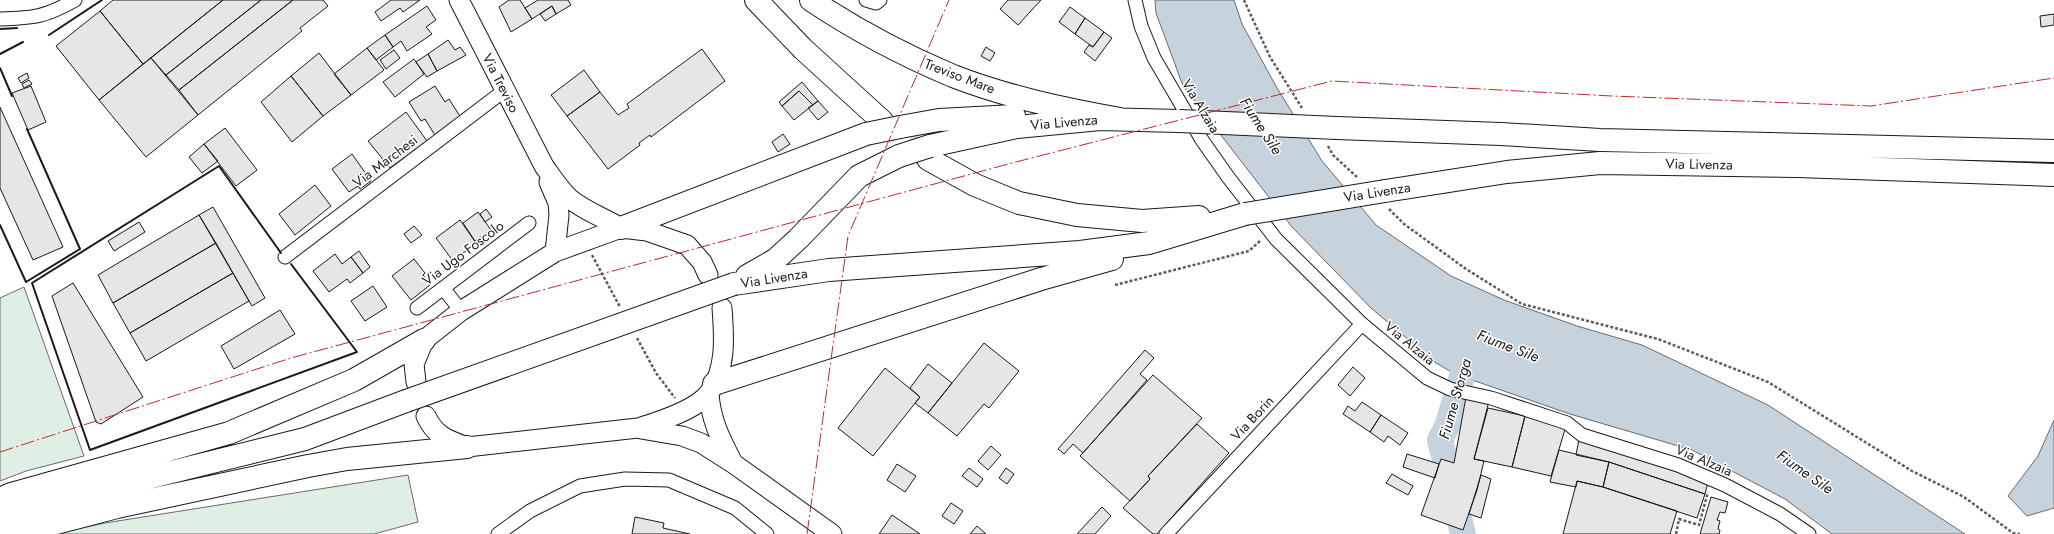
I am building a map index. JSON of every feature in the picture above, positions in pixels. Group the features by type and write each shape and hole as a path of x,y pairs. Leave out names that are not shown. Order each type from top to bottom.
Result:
{"highway":[{"path":"756,0 882,128"},
{"name":"Treviso Mare","path":"811,0 849,25 891,47 954,76 1031,101 1120,119"},
{"path":"621,228 882,128 939,120 1090,114"},
{"name":"Via Livenza","path":"734,284 775,260 798,239 859,176 899,156 929,153 1017,126 1100,119 1120,119 1501,134 1600,140 2054,151"},
{"path":"929,153 975,185 1019,203 1077,215 1142,221 1244,214"},
{"name":"Via Livenza","path":"734,284 829,270 1073,253 1149,243 1244,214 1507,172 1600,163 1797,166 2054,175"},
{"path":"712,389 1041,279 1136,252 1149,243"},
{"path":"0,517 42,504 305,439 406,401 734,284"},
{"path":"0,499 11,494 229,433 354,380 424,340"},
{"path":"0,534 18,533 117,507 308,466 347,459 467,448"}],"main road":[{"name":"Via Treviso","path":"459,0 544,166 558,203 559,215 555,252"},
{"name":"Via Treviso","path":"544,166 558,186 570,199 621,228"},
{"path":"416,382 414,364 424,340 461,311 555,252 621,228 647,230 687,246 702,262 708,275"},
{"path":"722,308 724,338 722,360 712,389 710,410 714,426 734,464"},
{"path":"426,416 432,428 445,438 467,448 638,428 694,406 712,389"},
{"path":"638,428 682,436 701,443 734,464 832,534"}],"street":[{"path":"0,19 34,18 54,12 75,0"},
{"name":"Via Alzaia","path":"1135,0 1140,26 1151,52 1219,165 1271,232 1362,324 1427,378 1450,389 1491,398 1567,423 1582,435 1678,465 1712,480 1780,514 1809,534"},
{"name":"Via Marchesi","path":"285,257 505,90"},
{"name":"Via Ugo Foscolo","path":"417,308 529,223"},
{"path":"444,289 461,311"},
{"name":"Via Borin","path":"1166,534 1362,324"},
{"path":"498,534 530,511 580,486 625,479 669,480 735,508 767,534"}],"path":[{"path":"1244,0 1270,57 1304,111"},
{"path":"1325,142 1334,154 1360,181"},
{"path":"1387,208 1404,224 1466,269 1522,304 1658,339 1768,382 1912,471 1964,497 2014,534 2020,534"},
{"path":"1115,285 1249,251 1271,232"},
{"path":"1676,534 1679,519 1699,525 1712,480"}],"green space":[{"path":"24,287 84,456 26,471 0,481 0,298"},
{"path":"408,475 418,522 374,534 54,534 105,523"}],"water":[{"name":"Fiume Sile","path":"1155,0 1234,0 1242,24 1277,88 1322,161 1376,225 1451,276 1504,300 1577,326 1642,345 1768,405 1965,534 1832,534 1785,499 1692,450 1570,414 1455,374 1436,363 1371,308 1292,227 1183,86 1156,13"},
{"path":"2054,420 2054,508 2027,516 2008,496 2038,456"}],"building":[{"path":"113,0 223,0 143,64 100,11"},
{"path":"223,0 261,0 166,75 151,58"},
{"path":"261,0 293,0 179,90 166,75"},
{"path":"293,0 323,0 328,6 300,28 302,31 198,115 179,90"},
{"path":"391,0 420,0 403,12 400,8 381,21 375,12"},
{"path":"509,0 520,0 532,19 511,32 499,7"},
{"path":"538,0 568,0 571,5 556,14 552,6 532,19 525,8"},
{"path":"1008,0 1041,0 1018,25 1000,9"},
{"path":"427,6 436,20 426,27 432,34 407,51 401,41 393,47 385,35"},
{"path":"552,6 556,14 545,21 540,14"},
{"path":"1070,7 1085,18 1075,34 1059,22"},
{"path":"100,11 143,64 99,100 56,46"},
{"path":"2054,14 2054,25 2041,27 2040,16"},
{"path":"1085,18 1104,32 1093,47 1075,34"},
{"path":"1104,32 1112,38 1095,61 1084,52 1089,45 1093,47"},
{"path":"385,35 393,47 376,60 367,48"},
{"path":"448,40 455,50 460,47 466,55 437,71 428,54"},
{"path":"986,47 995,53 990,61 981,56"},
{"path":"367,48 384,70 351,95 334,74"},
{"path":"702,49 725,81 651,137 650,135 639,143 640,145 608,169 567,116 600,92 618,115 629,108 627,104"},
{"path":"394,50 400,58 386,69 380,60"},
{"path":"319,53 351,95 323,116 291,76"},
{"path":"428,54 437,71 427,77 416,62"},
{"path":"151,58 198,115 146,157 99,100"},
{"path":"414,59 424,74 395,97 383,82"},
{"path":"584,70 600,92 567,116 551,95"},
{"path":"27,73 29,78 21,83 18,78"},
{"path":"291,76 323,116 292,142 261,102"},
{"path":"29,80 32,84 24,88 22,84"},
{"path":"802,82 818,101 813,105 799,91 782,106 779,102"},
{"path":"31,86 46,122 28,130 12,93"},
{"path":"435,86 445,102 449,99 463,121 436,137 425,119 421,121 409,102"},
{"path":"799,91 813,105 794,120 782,106"},
{"path":"818,101 828,112 818,120 808,108"},
{"path":"0,107 63,247 33,260 0,188"},
{"path":"406,112 427,141 390,168 368,141"},
{"path":"225,128 257,170 236,186 204,144"},
{"path":"783,134 790,144 778,152 772,142"},
{"path":"204,144 218,161 202,173 189,157"},
{"path":"352,154 371,181 360,189 358,186 349,192 332,169"},
{"path":"315,185 331,206 295,235 279,214"},
{"path":"213,207 265,298 252,306 199,215"},
{"path":"486,209 492,217 485,222 480,214"},
{"path":"478,212 491,230 475,241 463,223"},
{"path":"199,215 216,243 113,303 98,275"},
{"path":"460,220 476,243 453,261 436,238"},
{"path":"139,222 145,232 114,251 108,241"},
{"path":"414,226 422,235 411,243 404,234"},
{"path":"216,243 233,273 130,333 113,303"},
{"path":"359,251 370,267 363,273 351,257"},
{"path":"335,254 342,264 351,257 363,273 350,283 347,279 329,292 313,271"},
{"path":"414,259 425,273 423,275 430,285 411,300 392,276"},
{"path":"233,273 249,301 146,361 130,333"},
{"path":"73,283 143,397 101,424 96,422 52,296"},
{"path":"373,286 387,307 365,321 351,301"},
{"path":"280,310 295,334 234,369 221,346"},
{"path":"984,343 1019,371 989,408 984,404 957,436 928,413"},
{"path":"1145,350 1154,358 1140,374 1147,380 1083,453 1073,444 1064,454 1058,449"},
{"path":"928,364 952,383 928,413 915,403 920,397 910,388"},
{"path":"1353,367 1365,378 1350,396 1338,385"},
{"path":"885,368 920,397 873,456 838,428"},
{"path":"1153,375 1202,418 1148,476 1150,479 1130,501 1080,456"},
{"path":"1466,397 1489,401 1474,459 1484,461 1477,490 1463,530 1421,515 1441,459 1454,463"},
{"path":"1362,402 1381,415 1370,432 1343,414 1348,406 1355,411"},
{"path":"1488,408 1525,416 1512,467 1474,459"},
{"path":"1381,415 1408,433 1400,445 1388,436 1384,442 1370,432"},
{"path":"1525,416 1566,426 1551,476 1512,467"},
{"path":"1197,424 1229,453 1157,534 1153,534 1123,508 1150,479 1148,476"},
{"path":"1579,439 1708,482 1705,494 1609,462 1576,455"},
{"path":"991,446 1001,455 988,470 978,461"},
{"path":"1559,450 1609,462 1603,487 1577,481 1576,487 1550,482"},
{"path":"1407,454 1439,464 1435,478 1403,467"},
{"path":"1609,462 1705,494 1697,518 1603,487"},
{"path":"897,464 916,476 905,492 887,480"},
{"path":"969,468 983,479 977,487 962,476"},
{"path":"1006,468 1014,474 1007,484 999,478"},
{"path":"1392,474 1413,486 1408,495 1386,483"},
{"path":"1481,475 1491,479 1481,518 1469,514"},
{"path":"1577,481 1603,487 1677,511 1670,534 1563,534"},
{"path":"1711,497 1728,502 1725,513 1720,512 1717,520 1720,521 1718,529 1720,530 1719,534 1700,534"},
{"path":"951,503 963,511 954,524 942,516"},
{"path":"1102,507 1111,516 1095,534 1077,534"},
{"path":"892,515 920,534 879,534"},
{"path":"635,517 664,523 663,528 690,534 632,534"},
{"path":"977,526 986,534 970,534"}],"waterway":[{"name":"Fiume Storga","path":"1463,534 1440,440 1448,424 1472,342"}],"tunnel":[{"path":"882,121 928,159"}],"wall":[{"path":"49,35 102,0"},
{"path":"0,29 17,28"},
{"path":"0,54 23,42"},
{"path":"0,68 12,96"},
{"path":"0,225 26,282 80,249 27,129"},
{"path":"281,253 219,166 32,283 90,450 357,352 291,264"}],"power":[{"path":"807,534 848,236 949,0"},
{"path":"0,452 291,358 1012,163 1332,81 1612,96 1871,106 2054,78"}]}
